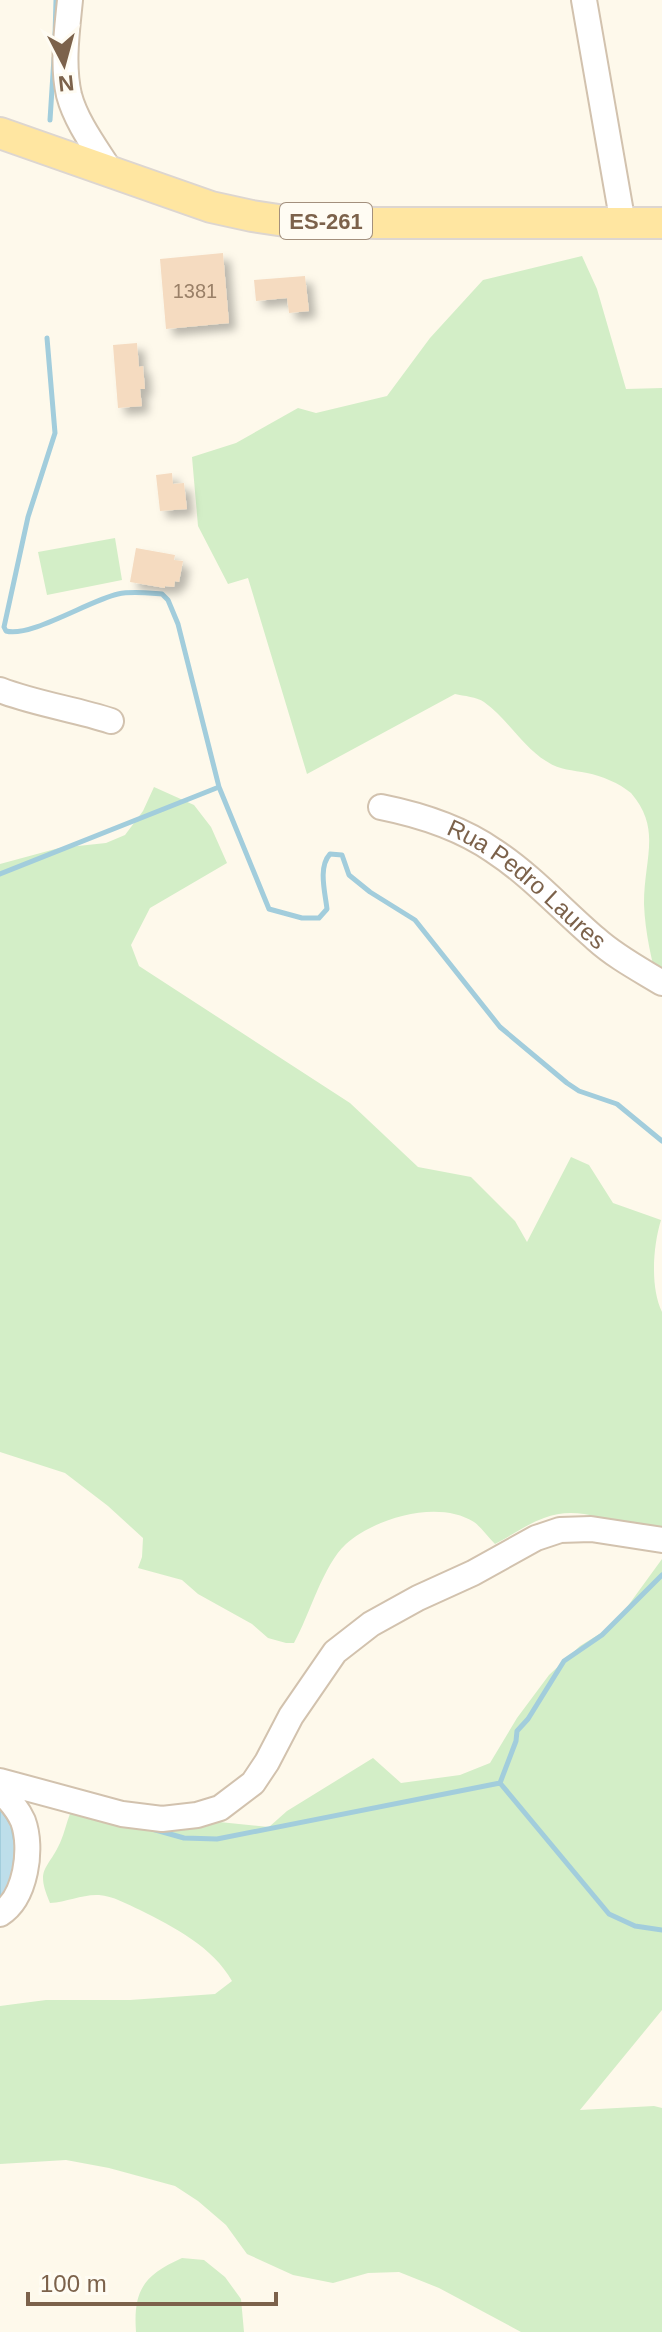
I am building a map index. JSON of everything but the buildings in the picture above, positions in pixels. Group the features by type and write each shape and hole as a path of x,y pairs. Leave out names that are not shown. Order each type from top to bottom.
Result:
{"main road":[{"name":"ES-261","path":"0,133 211,207 285,221 662,223"}],"street":[{"path":"70,0 65,53 69,94 75,111 111,172"},
{"path":"584,0 623,224"},
{"path":"0,690 111,721"},
{"name":"Rua Pedro Laures","path":"381,807 427,818 493,850 528,877 596,940 619,958 662,983"},
{"path":"0,1781 122,1814 162,1819 197,1815 220,1808 253,1783 311,1686 335,1652 350,1639 418,1598 473,1573 536,1538 560,1530 591,1529 662,1540"},
{"path":"0,1791 17,1810 27,1837 23,1879 13,1902 0,1914"}],"green space":[{"path":"582,256 597,289 626,389 662,388 662,991 651,957 644,904 649,832 640,806 631,793 593,774 551,764 529,748 484,702 455,694 307,774 248,578 228,584 198,526 192,457 236,443 298,408 316,413 387,396 430,338 483,280"},
{"path":"115,538 122,580 47,595 38,552"},
{"path":"154,787 194,805 211,827 227,863 150,908 131,945 139,966 350,1103 418,1167 471,1177 515,1221 527,1242 571,1157 589,1165 613,1203 661,1220 654,1266 662,1312 662,1543 619,1524 574,1513 559,1514 531,1523 495,1544 477,1524 459,1515 425,1512 407,1515 373,1526 346,1544 330,1564 294,1643 286,1643 268,1638 252,1624 198,1594 182,1580 138,1568 143,1538 108,1506 65,1473 0,1452 0,864 59,848 106,843 125,835 143,811"},
{"path":"662,1559 662,2010 580,2110 662,2108 662,2332 521,2332 439,2288 399,2272 368,2273 333,2283 293,2275 247,2254 226,2225 175,2186 66,2160 0,2164 0,2006 46,2000 130,2000 215,1994 232,1981 214,1958 192,1939 120,1901 93,1895 50,1903 43,1883 44,1870 60,1843 73,1807 269,1827 287,1811 373,1758 401,1783 460,1775 490,1763 517,1718 549,1675 580,1646 614,1625"},
{"path":"182,2258 204,2260 225,2277 241,2299 244,2332 136,2332 137,2305 144,2286 158,2271"}],"water":[{"path":"0,1808 11,1825 15,1846 12,1880 0,1902"}],"waterway":[{"path":"55,36 56,0"},
{"path":"50,120 54,58"},
{"path":"47,338 55,433 28,517 4,627 6,631 30,629 118,594 162,594 168,600 178,624 219,787 269,909 302,918 319,918 327,909 323,880 326,859 330,854 342,855 349,875 415,920 500,1027 567,1083 579,1091 617,1104 662,1141"},
{"path":"0,874 219,787"},
{"path":"500,1783 517,1731 528,1719 564,1661 602,1635 662,1575"},
{"path":"500,1783 609,1914 635,1926 662,1930"},
{"path":"152,1829 184,1838 217,1839 500,1783"}]}
